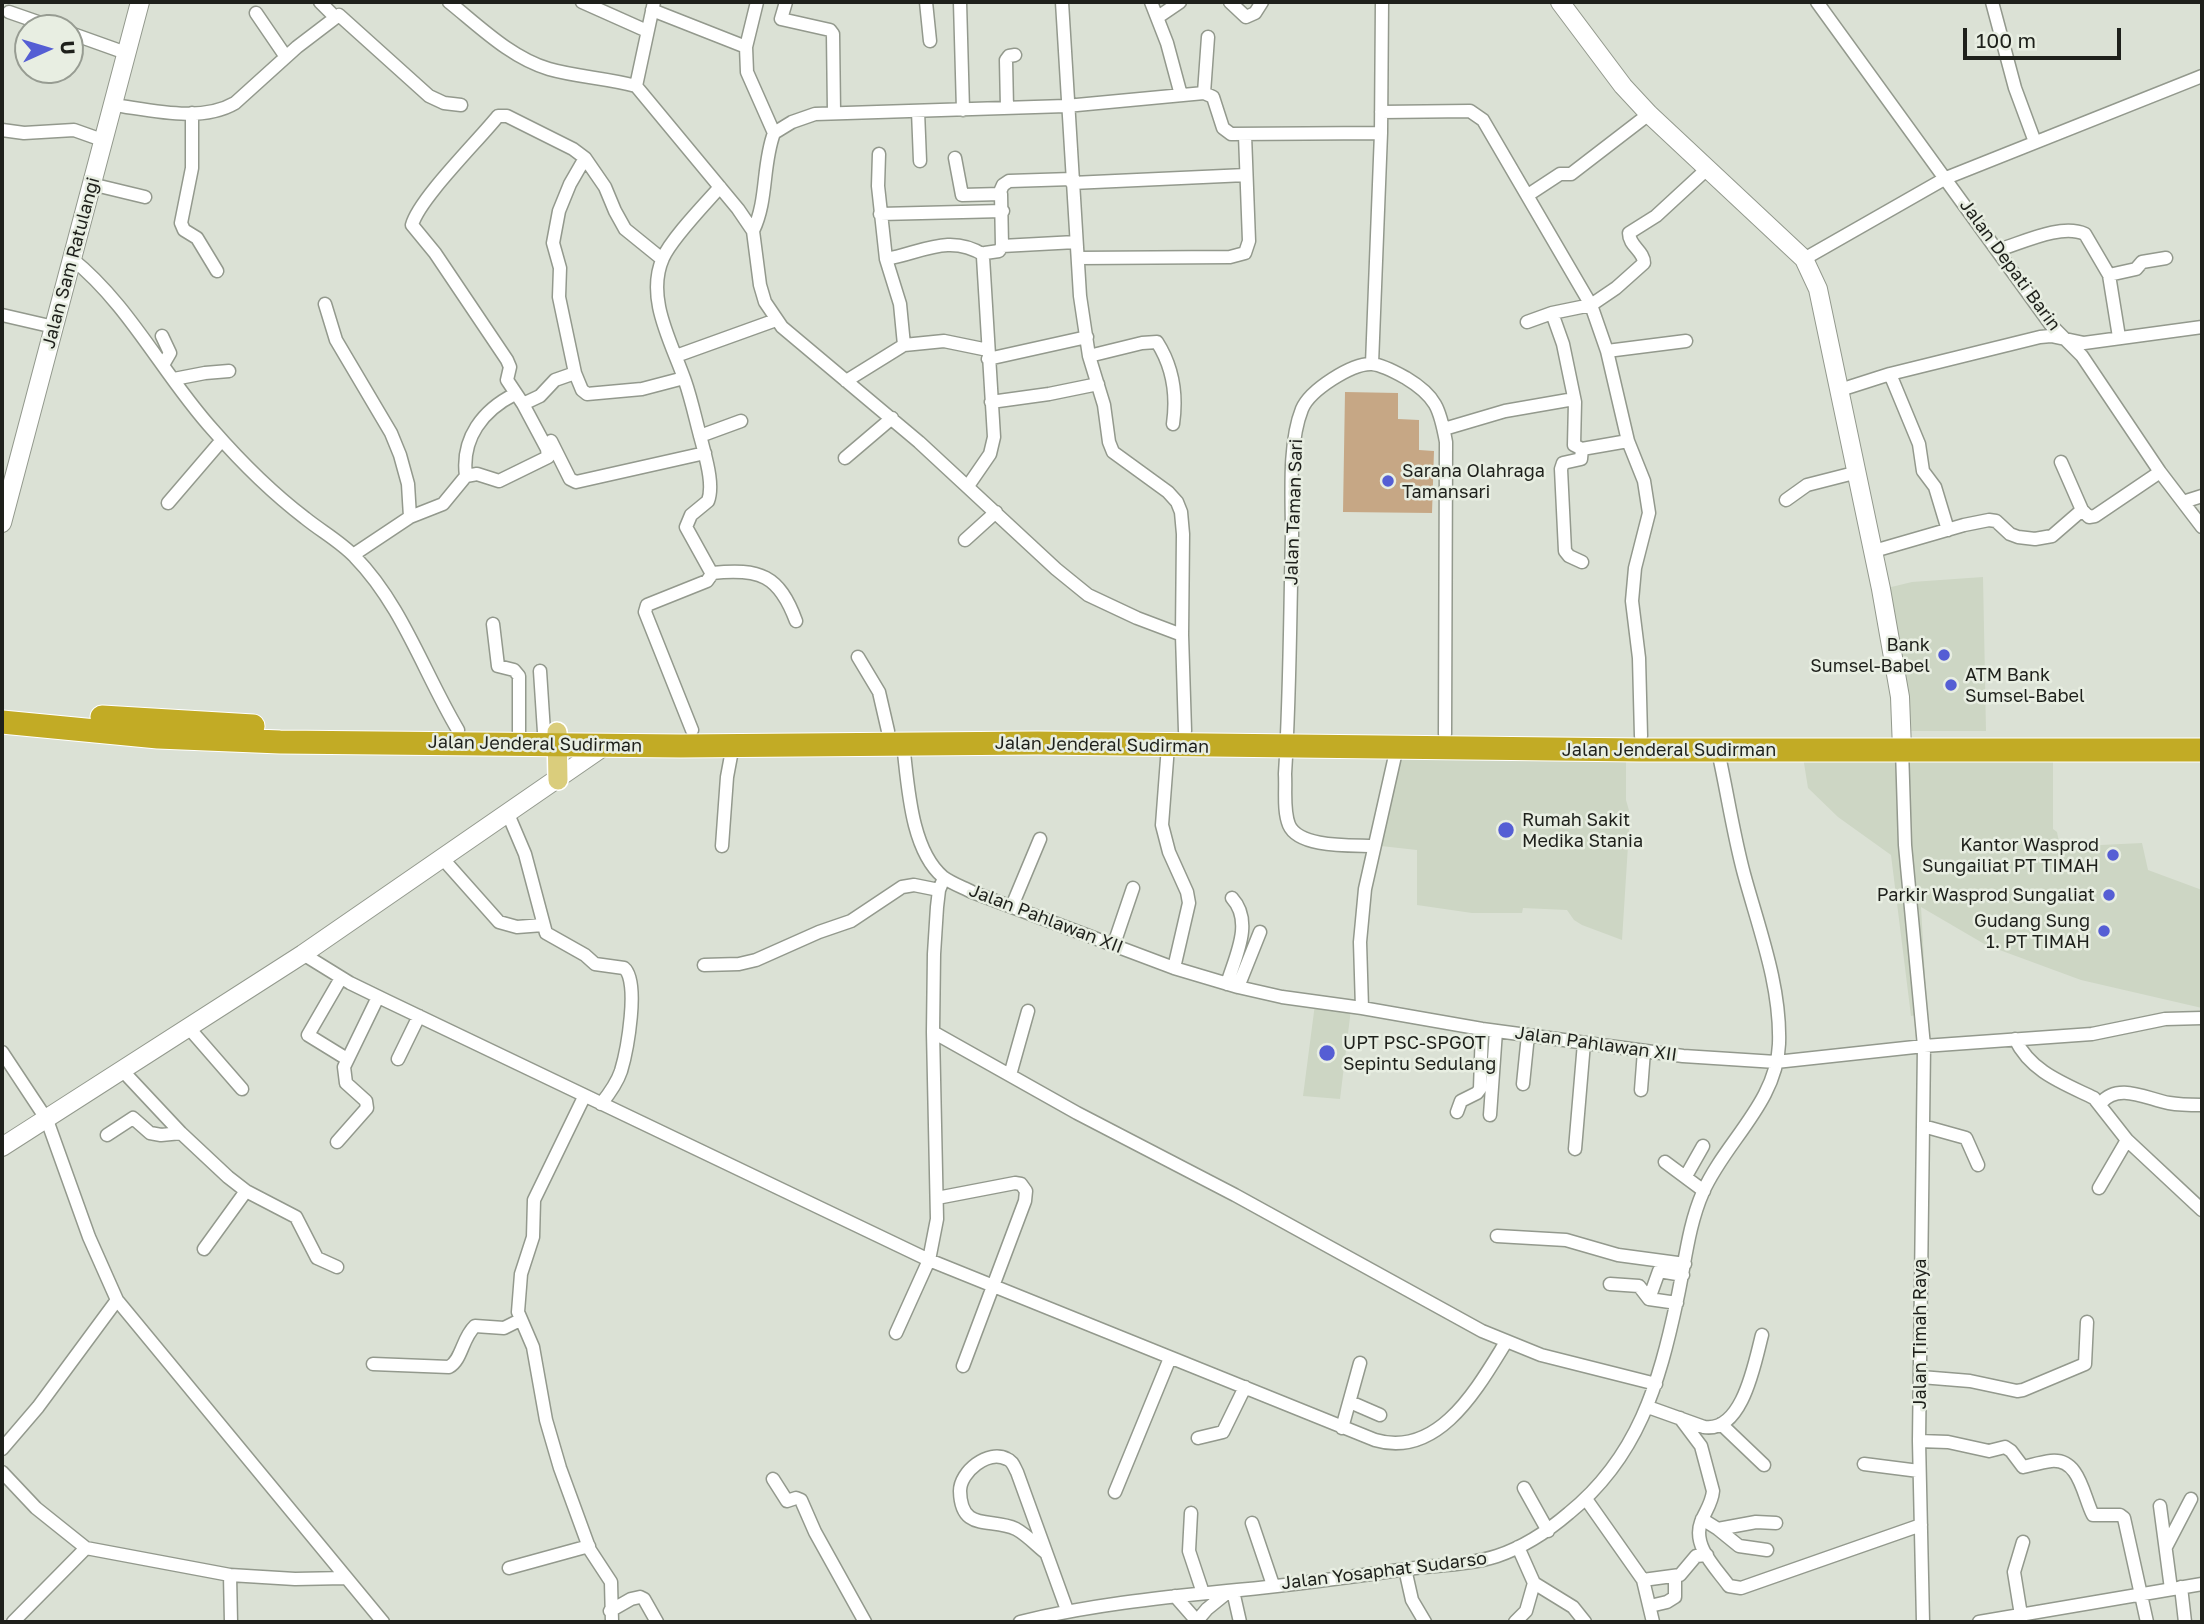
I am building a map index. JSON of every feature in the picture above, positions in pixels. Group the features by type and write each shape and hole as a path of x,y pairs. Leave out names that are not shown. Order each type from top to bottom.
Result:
{"highway":[{"name":"Jalan Jenderal Sudirman","path":"2,708 221,732 288,729 519,732 606,746 688,740 733,745 824,738"},
{"name":"Jalan Jenderal Sudirman","path":"2,723 221,732 688,740 895,737 1176,738 1287,740 1397,747 1718,751 2028,734 2202,735"},
{"name":"Jalan Jenderal Sudirman","path":"1287,740 1445,734 1641,736 2202,751"}],"main road":[{"name":"Jalan Sam Ratulangi","path":"2,523 7,484 54,327 141,2"},
{"path":"1560,2 1623,86 1649,114 1804,259 1818,289 1874,551 1900,697 1902,743"},
{"path":"553,736 558,780"},
{"path":"2,1147 303,954 606,746"}],"street":[{"path":"320,2 335,18"},
{"path":"449,2 496,40 537,64 566,73 636,86 753,231"},
{"path":"582,2 647,32"},
{"path":"757,2 747,47 747,72 774,133"},
{"path":"786,2 781,19 830,30 833,34 834,112"},
{"path":"926,2 930,41"},
{"path":"960,2 963,110"},
{"path":"1062,2 1066,106 1080,296 1109,442 1113,452 1168,492 1181,512 1182,635 1176,738 1162,825 1169,852 1185,887 1189,903 1174,968"},
{"path":"1151,2 1181,95"},
{"path":"1158,17 1180,2"},
{"path":"1230,2 1246,17 1255,13 1262,2"},
{"path":"1382,2 1381,133 1372,364 1396,373 1433,398 1439,408 1444,429 1445,734"},
{"name":"Jalan Depati Barin","path":"1817,2 2052,324 2082,356 2160,472 2202,527"},
{"path":"1992,2 2015,88 2035,142"},
{"path":"636,86 653,6 747,47"},
{"path":"9,12 15,14"},
{"path":"256,13 291,52"},
{"path":"114,104 192,113 225,109 339,15 429,96 444,103 461,105"},
{"path":"1204,93 1208,37"},
{"path":"84,38 126,52"},
{"path":"1007,108 1006,61 1009,56 1015,55"},
{"path":"1804,259 1946,178 2201,81"},
{"path":"1182,635 1088,595 1056,569 892,418 810,352 776,320 762,295 753,231 762,207 766,156 774,133 792,122 815,114 834,112 1066,106 1204,93 1214,99 1225,130 1231,134 1381,133"},
{"path":"918,111 920,161"},
{"path":"1381,112 1475,113 1486,124 1591,304 1607,351 1628,441 1644,481 1649,513 1633,584 1639,658 1641,736"},
{"path":"192,113 192,168 181,223 184,230 197,238 217,271"},
{"path":"1528,194 1560,174 1571,174 1649,114"},
{"path":"663,258 625,229 606,187 585,158 573,149 500,115 438,185 412,223 509,364 508,380 570,479 576,482 705,453"},
{"path":"2,130 24,133 74,130 105,141"},
{"path":"1078,258 1244,255 1249,241 1245,135"},
{"path":"879,154 877,166 880,214 886,260 900,304 904,345"},
{"path":"585,158 559,211 553,243 560,268 559,297 575,373 585,394 642,388 684,378"},
{"path":"955,158 962,196 999,194"},
{"path":"1527,322 1591,304 1616,288 1644,263 1644,257 1629,240 1630,232 1656,216 1707,169"},
{"path":"999,194 1003,185 1009,181 1246,176"},
{"path":"91,184 145,197"},
{"path":"712,573 686,524 691,515 706,504 709,498 705,453 684,378 658,304 657,286 663,258 720,187"},
{"path":"886,260 925,247 966,245 984,255 999,251 1002,246 1003,211 1002,195 999,194"},
{"path":"880,214 1003,211"},
{"path":"1998,250 2060,230 2075,230 2088,237 2109,275 2119,337"},
{"path":"1002,246 1076,243"},
{"path":"968,486 992,448 994,438 984,255"},
{"path":"71,258 93,275 222,440 270,489 353,555 390,604 458,730"},
{"path":"2109,275 2136,269 2141,262 2166,258"},
{"path":"325,304 336,340 391,433 400,455 408,484 410,517"},
{"path":"1552,313 1563,344 1574,399 1574,445 1583,449 1628,441"},
{"path":"2,314 54,327"},
{"path":"676,356 776,320"},
{"path":"1840,390 1890,374 2039,337 2051,336 2084,343 2202,327"},
{"path":"162,335 170,351 170,356 163,365"},
{"path":"846,381 904,345 944,341 988,355 1087,337"},
{"path":"1607,351 1686,341"},
{"path":"1090,356 1157,342 1175,388 1173,424"},
{"name":"Jalan Taman Sari","path":"1372,364 1358,367 1323,385 1303,407 1298,424 1293,492 1286,806 1289,823 1296,834 1307,840 1373,846"},
{"path":"174,379 229,371"},
{"path":"466,476 464,463 467,446 479,422 496,403 540,396 555,380 575,373"},
{"path":"1890,374 1919,444 1923,471 1935,487 1948,530"},
{"path":"991,402 1098,384"},
{"path":"1444,429 1505,411 1574,399"},
{"path":"845,458 892,418"},
{"path":"700,436 741,421"},
{"path":"544,427 552,452"},
{"path":"168,503 222,440"},
{"path":"1583,449 1581,459 1563,463 1560,468 1565,551 1569,556 1583,562"},
{"path":"353,555 410,517 443,504 466,476 477,474 499,481 552,452"},
{"path":"2061,462 2087,516 2095,516 2160,472"},
{"path":"1786,500 1807,485 1858,472"},
{"path":"2183,502 2202,496"},
{"path":"1874,551 1991,520 2018,537 2040,538 2056,534 2082,510"},
{"path":"965,540 996,512"},
{"path":"712,573 755,574 770,579 778,585 789,602 796,621"},
{"path":"688,740 645,609 650,604 707,581 712,573"},
{"path":"493,624 498,666 516,670 519,676 519,732"},
{"path":"858,657 878,692 895,737 919,836 942,884 934,954 937,1219 929,1260 896,1334"},
{"path":"540,671 553,736"},
{"name":"Jalan Timah Raya","path":"1902,743 1905,845 1924,1046 1919,1300 1919,1471 1923,1622"},
{"path":"722,846 727,777 733,745"},
{"path":"1362,1008 1360,942 1365,889 1397,747"},
{"name":"Jalan Yosaphat Sudarso","path":"1020,1622 1067,1610 1175,1595 1231,1591 1478,1560 1518,1547 1548,1531 1599,1486 1626,1450 1648,1407 1677,1303 1690,1232 1704,1191 1766,1090 1776,1062 1779,1043 1776,1002 1767,954 1742,868 1718,751"},
{"path":"508,814 525,853 548,936 581,952 595,964 624,968 630,976 631,1007 624,1057 614,1087 601,1104"},
{"path":"1012,906 1040,839"},
{"path":"443,859 499,922 517,928 543,925"},
{"path":"704,965 739,964 755,960 851,921 902,887 942,884"},
{"name":"Jalan Pahlawan XII","path":"942,884 1012,906 1174,968 1282,997 1482,1029 1716,1059 1776,1062 1924,1046 2092,1034 2165,1019 2202,1018"},
{"path":"1114,944 1133,888"},
{"path":"1232,898 1239,905 1243,924 1232,985"},
{"path":"1232,985 1260,932"},
{"path":"303,954 378,998 929,1260 1342,1428 1392,1443 1414,1441 1432,1434 1459,1409 1479,1385 1506,1342"},
{"path":"341,978 307,1034 347,1059"},
{"path":"337,1142 368,1107 366,1101 346,1083 344,1067 378,998"},
{"path":"1010,1075 1028,1011"},
{"path":"398,1059 419,1016"},
{"path":"188,1027 242,1089"},
{"path":"1457,1112 1461,1101 1480,1089 1482,1029"},
{"path":"1490,1115 1496,1031"},
{"path":"933,1032 1506,1342 1541,1355 1656,1384"},
{"path":"1523,1084 1528,1035"},
{"path":"2015,1039 2024,1055 2039,1070 2101,1103 2127,1140 2202,1210"},
{"path":"1575,1149 1584,1043"},
{"path":"1641,1090 1644,1051"},
{"path":"2,1052 47,1120 89,1237 117,1300 383,1622"},
{"path":"121,1069 181,1133 228,1177 246,1191 296,1217 317,1258 337,1267"},
{"path":"2101,1103 2110,1095 2130,1093 2166,1103 2202,1105"},
{"path":"584,1097 534,1200 533,1237 520,1282 519,1312 533,1347 545,1420 589,1546 611,1582 611,1617"},
{"path":"107,1135 132,1118 150,1133 181,1133"},
{"path":"1923,1126 1966,1138 1978,1165"},
{"path":"2099,1188 2127,1140"},
{"path":"1686,1176 1703,1146"},
{"path":"1665,1162 1704,1191"},
{"path":"937,1198 1015,1183 1020,1183 1025,1188 1025,1201 963,1366"},
{"path":"204,1249 246,1191"},
{"path":"1497,1236 1566,1240 1618,1255 1684,1269"},
{"path":"1649,1299 1659,1271 1684,1269"},
{"path":"1610,1284 1639,1286 1649,1299 1677,1303"},
{"path":"3,1444 38,1406 117,1300"},
{"path":"373,1364 449,1367 455,1363 463,1341 475,1326 504,1328 520,1320"},
{"path":"1921,1377 1970,1381 2020,1391 2085,1364 2087,1322"},
{"path":"1648,1407 1709,1428 1721,1424 1742,1401 1762,1335"},
{"path":"1115,1492 1170,1358"},
{"path":"1342,1428 1360,1363"},
{"path":"1198,1438 1223,1432 1245,1387"},
{"path":"1350,1402 1380,1415"},
{"path":"1680,1419 1701,1446 1712,1489 1712,1498 1702,1519 1698,1538 1729,1586 1737,1589 1921,1525"},
{"path":"1721,1424 1764,1465"},
{"path":"1919,1441 1948,1442 1989,1451 2005,1447 2023,1467 2056,1461 2071,1467 2080,1481 2093,1515 2120,1515 2124,1518 2147,1622"},
{"path":"1046,1553 1016,1530 977,1522 967,1514 960,1491 962,1477 992,1458 1004,1458 1012,1462 1046,1553 1067,1610"},
{"path":"1864,1464 1919,1471"},
{"path":"2,1472 36,1508 86,1548 230,1575 295,1579 345,1578"},
{"path":"773,1479 786,1501 794,1498 801,1500 815,1532 865,1622"},
{"path":"1524,1488 1548,1531"},
{"path":"1586,1499 1643,1580 1653,1622"},
{"path":"2166,1548 2191,1500"},
{"path":"2160,1506 2166,1548 2185,1622"},
{"path":"1191,1513 1189,1550 1203,1593"},
{"path":"1702,1519 1739,1546 1767,1550"},
{"path":"1718,1529 1756,1522 1776,1522"},
{"path":"1252,1523 1273,1585"},
{"path":"2021,1615 2014,1572 2023,1542"},
{"path":"509,1569 589,1546"},
{"path":"1518,1547 1534,1583 1573,1607 1585,1622"},
{"path":"13,1622 86,1548"},
{"path":"1643,1580 1682,1574 1696,1556 1707,1555"},
{"path":"1405,1569 1412,1600 1424,1622"},
{"path":"230,1575 231,1622"},
{"path":"1650,1606 1675,1597 1675,1576"},
{"path":"1515,1622 1527,1609 1534,1583"},
{"path":"1979,1622 2202,1584"},
{"path":"1175,1595 1196,1621 1231,1591 1240,1622"},
{"path":"611,1617 625,1601 640,1597 644,1599 657,1622"}],"shaded area":[{"name":"Sarana Olahraga Tamansari","path":"1345,392 1398,393 1398,419 1419,420 1419,450 1434,451 1432,513 1343,512"},
{"name":"Bank Sumsel-Babel","path":"1983,577 1986,731 1908,731 1883,589 1912,582"},
{"name":"Rumah Sakit Medika Stania","path":"1401,747 1626,753 1626,800 1630,814 1622,940 1582,925 1574,920 1567,910 1523,908 1522,913 1472,913 1417,905 1417,850 1381,846"},
{"path":"1803,757 2053,759 2053,829 2057,832 2060,847 2142,843 2148,870 2202,890 2202,1008 2081,980 1986,945 1921,907 1927,1013 1911,1016 1891,855 1838,817 1808,788"},
{"name":"UPT PSC-SPGOT Sepintu Sedulang","path":"1315,1004 1351,1009 1340,1099 1303,1096"}],"place":[{"name":"Sarana Olahraga Tamansari","path":"1388,481"},
{"name":"Bank Sumsel-Babel","path":"1944,655"},
{"name":"ATM Bank Sumsel-Babel","path":"1951,685"},
{"name":"Rumah Sakit Medika Stania","path":"1506,830"},
{"name":"Kantor Wasprod Sungailiat PT TIMAH","path":"2113,855"},
{"name":"Parkir Wasprod Sungaliat","path":"2109,895"},
{"name":"Gudang Sung 1. PT TIMAH","path":"2104,931"},
{"name":"UPT PSC-SPGOT Sepintu Sedulang","path":"1327,1053"}]}
